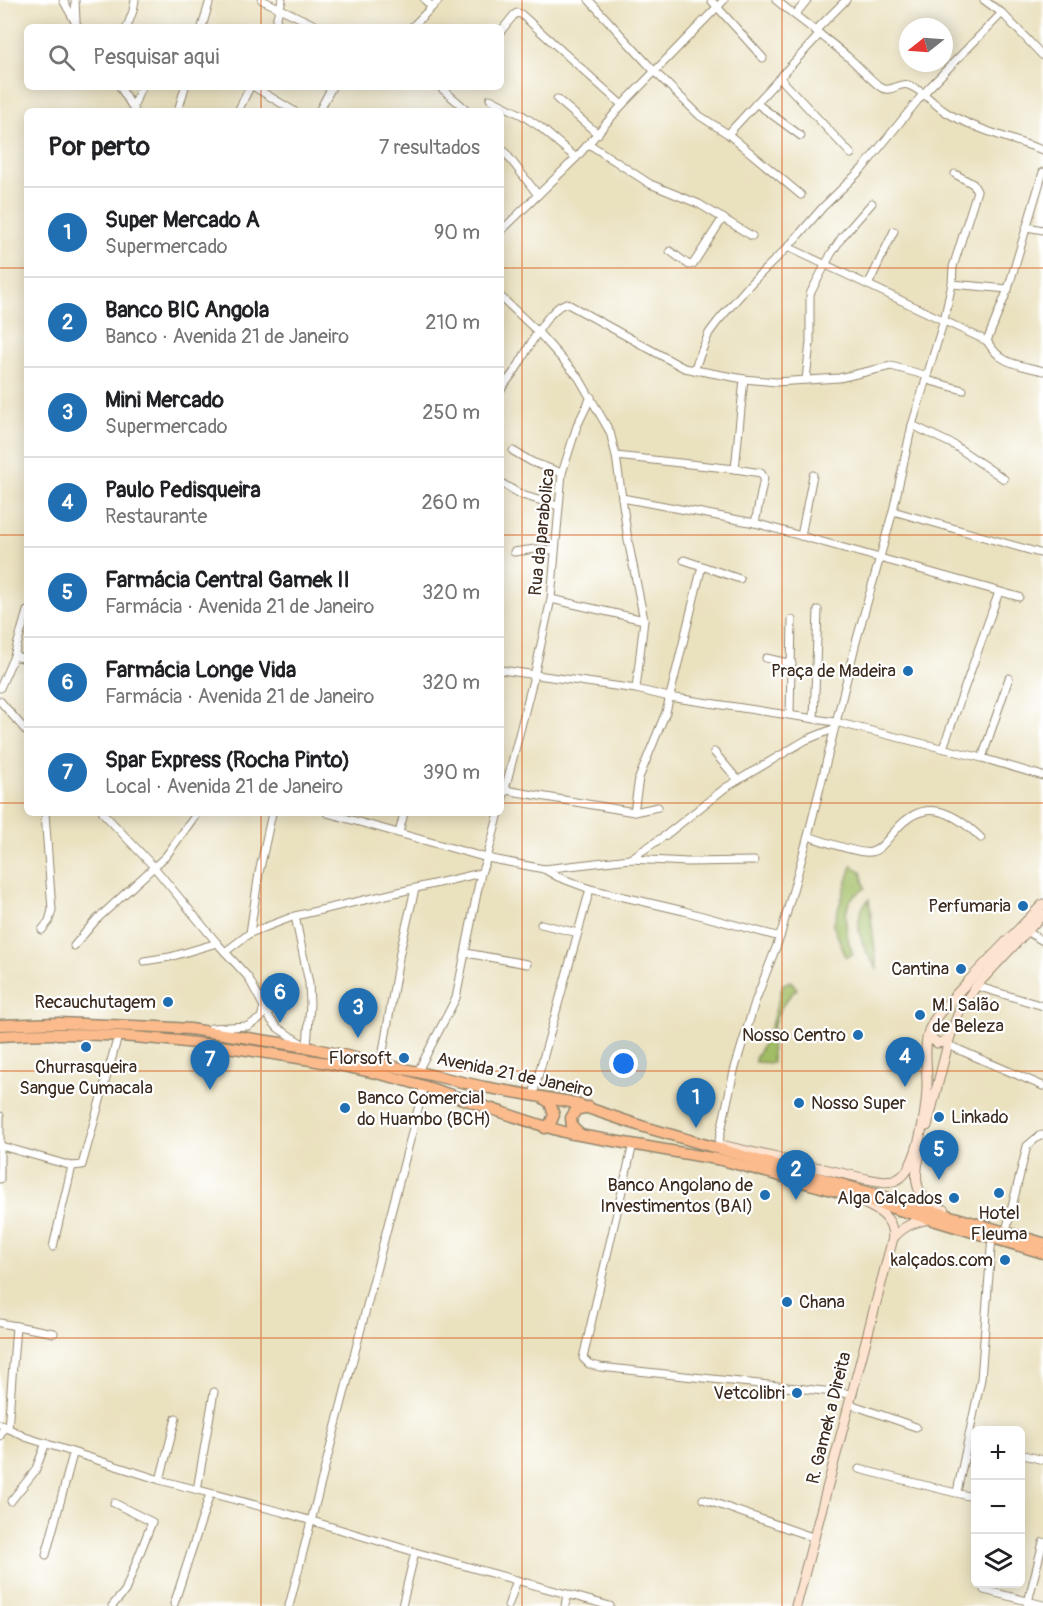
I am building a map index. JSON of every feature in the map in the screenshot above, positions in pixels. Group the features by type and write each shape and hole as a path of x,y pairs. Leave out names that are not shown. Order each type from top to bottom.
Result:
{"main road":[{"path":"689,1140 883,1182 898,1179 912,1161 925,1107 926,1044 929,1030 947,1004 1043,904"},
{"path":"971,1221 933,1206 923,1197 916,1180 917,1162 949,1040 959,1012 976,986 1043,914"},
{"name":"Avenida 21 de Janeiro","path":"0,1025 112,1024 190,1029 307,1047 484,1087 537,1095 589,1107 641,1126 1043,1243"},
{"path":"929,1030 931,1038 937,1043 949,1040"},
{"name":"Avenida 21 de Janeiro","path":"0,1036 118,1036 186,1041 304,1059 373,1073 424,1086 545,1128 722,1160 932,1218 1043,1253"},
{"path":"537,1095 550,1103 554,1111 552,1121 545,1128"},
{"path":"583,1136 575,1131 571,1118 576,1110 589,1107"},
{"path":"839,1192 883,1214 891,1222 893,1239"},
{"path":"893,1239 904,1226 932,1218"},
{"name":"R. Gamek a Direita","path":"796,1606 893,1239"}],"street":[{"path":"63,0 76,24"},
{"path":"75,0 77,24"},
{"path":"128,24 135,0"},
{"path":"203,24 210,0"},
{"path":"262,0 312,24"},
{"path":"275,24 282,0"},
{"path":"425,0 432,8"},
{"path":"415,24 439,0"},
{"path":"504,228 576,158 714,3 724,0"},
{"path":"776,0 818,32 881,87 888,89 905,84 923,94 942,110 969,124 1043,150"},
{"path":"795,15 807,0"},
{"path":"728,134 780,78 846,0"},
{"path":"984,0 1002,13 1043,56"},
{"path":"591,1 654,71 700,116 728,134 801,195"},
{"path":"714,3 763,58"},
{"path":"694,370 709,333 718,321 752,282 788,248 823,207 863,168 923,94 1002,13"},
{"path":"504,27 514,15 521,14 622,105"},
{"path":"780,78 851,154"},
{"path":"122,90 133,108"},
{"path":"135,108 140,90"},
{"path":"179,108 183,90"},
{"path":"240,108 250,90"},
{"path":"257,90 289,108"},
{"path":"321,108 330,90"},
{"path":"443,90 464,108"},
{"path":"448,94 451,90"},
{"path":"490,99 540,127 576,158"},
{"path":"557,99 598,134"},
{"path":"756,103 801,136"},
{"path":"589,144 651,184 699,204 752,236"},
{"path":"504,151 537,195"},
{"path":"987,341 1008,289 1043,172"},
{"path":"718,1145 734,1071 752,1012 780,937 808,836 834,726 894,512 912,425 944,320 952,284 953,267 977,191 973,184 955,174"},
{"path":"806,380 810,342 810,294 824,265 842,237 872,203"},
{"path":"670,251 689,266 693,264 723,218"},
{"path":"1027,227 1043,230"},
{"path":"868,285 894,231"},
{"path":"788,248 987,341 994,354 1003,360 1043,370"},
{"path":"952,284 1008,289"},
{"path":"504,300 538,332 579,378 610,432 644,620 636,689"},
{"path":"504,385 549,317 566,303 613,327 674,364 694,370 776,382 839,378 891,366 963,390"},
{"path":"735,469 744,379"},
{"name":"Rua da parabolica","path":"504,794 551,599 562,473 577,426 591,398"},
{"path":"912,425 954,445 1004,479"},
{"path":"513,452 562,473"},
{"path":"616,456 760,473 764,478 755,524"},
{"path":"801,536 813,475"},
{"path":"504,485 522,495 558,506"},
{"path":"622,498 755,524 1019,597"},
{"path":"894,512 1043,554"},
{"path":"514,552 536,549 554,550"},
{"path":"684,560 740,579"},
{"path":"634,812 639,778 661,728 702,567"},
{"path":"943,748 999,592"},
{"path":"551,599 644,620"},
{"path":"814,719 818,610"},
{"path":"790,715 792,620"},
{"path":"0,688 14,656 24,621"},
{"path":"14,656 24,658"},
{"path":"766,658 792,664"},
{"path":"504,671 636,689 669,697 814,719 834,726 943,748 1043,776"},
{"path":"982,758 1009,678"},
{"path":"0,701 24,729"},
{"path":"630,860 738,780 834,726"},
{"path":"714,752 738,780"},
{"path":"505,790 634,812 658,807"},
{"path":"808,836 859,851 871,852 878,849 903,820 916,814 936,810 944,811 968,825 981,838"},
{"path":"42,930 49,921 52,910 45,816"},
{"path":"106,816 154,867 217,943 248,976 278,1028 307,1047 309,983 295,916"},
{"path":"74,946 95,921 166,856 195,816"},
{"path":"250,933 259,873 271,816"},
{"path":"347,816 487,858 544,869 630,860 754,861"},
{"path":"399,833 403,816"},
{"path":"418,1071 456,998 481,873 498,816"},
{"path":"544,869 590,889 780,937"},
{"path":"225,952 250,933 295,916 481,873"},
{"path":"381,1063 400,952 415,889"},
{"path":"537,1095 590,889"},
{"path":"541,924 578,933"},
{"path":"1026,931 1043,941"},
{"path":"144,962 217,943"},
{"path":"466,953 527,964"},
{"path":"976,986 1043,1006"},
{"path":"190,1029 248,1026 261,1018 264,1004"},
{"path":"1,1146 72,1166 79,1167 84,1163 118,1036"},
{"path":"949,1040 1043,1086"},
{"path":"289,1606 424,1086"},
{"path":"0,1116 0,1179"},
{"path":"1006,1231 1027,1146 1043,1135"},
{"path":"633,1144 583,1358 589,1364 600,1367 852,1394"},
{"path":"53,1247 72,1166"},
{"path":"957,1492 982,1372 992,1236"},
{"path":"0,1323 54,1333"},
{"path":"0,1436 4,1426 16,1326"},
{"path":"197,1490 214,1392"},
{"path":"850,1404 916,1426"},
{"path":"160,1480 176,1418"},
{"path":"4,1426 25,1437 73,1454 160,1480 610,1606"},
{"path":"11,1501 35,1471 46,1443"},
{"path":"46,1555 73,1454"},
{"path":"1025,1455 1043,1460"},
{"path":"859,1468 968,1496"},
{"path":"174,1604 210,1494"},
{"path":"703,1499 815,1538"},
{"path":"112,1606 125,1591 152,1522 114,1503"},
{"path":"1028,1604 1043,1542"},
{"path":"402,1606 415,1552"},
{"path":"508,1606 517,1580"},
{"path":"984,1590 1028,1604 1043,1605"},
{"path":"565,1606 567,1594"}],"green space":[{"path":"852,866 861,871 865,888 850,901 846,914 846,928 853,954 846,957 833,925"},
{"path":"869,899 877,968 860,934 860,916"},
{"path":"791,981 797,989 783,1005 774,1023 771,1042 773,1063 755,1062 769,1033 783,984"}],"place":[{"name":"Praça de Madeira","path":"908,671"},
{"name":"Perfumaria","path":"1023,906"},
{"name":"Cantina","path":"961,969"},
{"name":"Recauchutagem","path":"168,1002"},
{"name":"M.I Salão de Beleza","path":"920,1015"},
{"name":"Farmácia Longe Vida","path":"280,1023"},
{"name":"Nosso Centro","path":"858,1035"},
{"name":"Mini Mercado","path":"358,1038"},
{"name":"Churrasqueira Sangue Cumacala","path":"86,1047"},
{"name":"Florsoft","path":"404,1058"},
{"name":"Paulo Pedisqueira","path":"905,1087"},
{"name":"Spar Express (Rocha Pinto)","path":"210,1090"},
{"name":"Nosso Super","path":"799,1103"},
{"name":"Banco Comercial do Huambo (BCH)","path":"345,1108"},
{"name":"Linkado","path":"939,1117"},
{"name":"Super Mercado A","path":"696,1128"},
{"name":"Farmácia Central Gamek II","path":"939,1180"},
{"name":"Hotel Fleuma","path":"999,1193"},
{"name":"Banco Angolano de Investimentos (BAI)","path":"765,1195"},
{"name":"Alga Calçados","path":"954,1198"},
{"name":"Banco BIC Angola","path":"796,1200"},
{"name":"kalçados.com","path":"1005,1260"},
{"name":"Chana","path":"787,1302"},
{"name":"Vetcolibri","path":"797,1393"}]}
